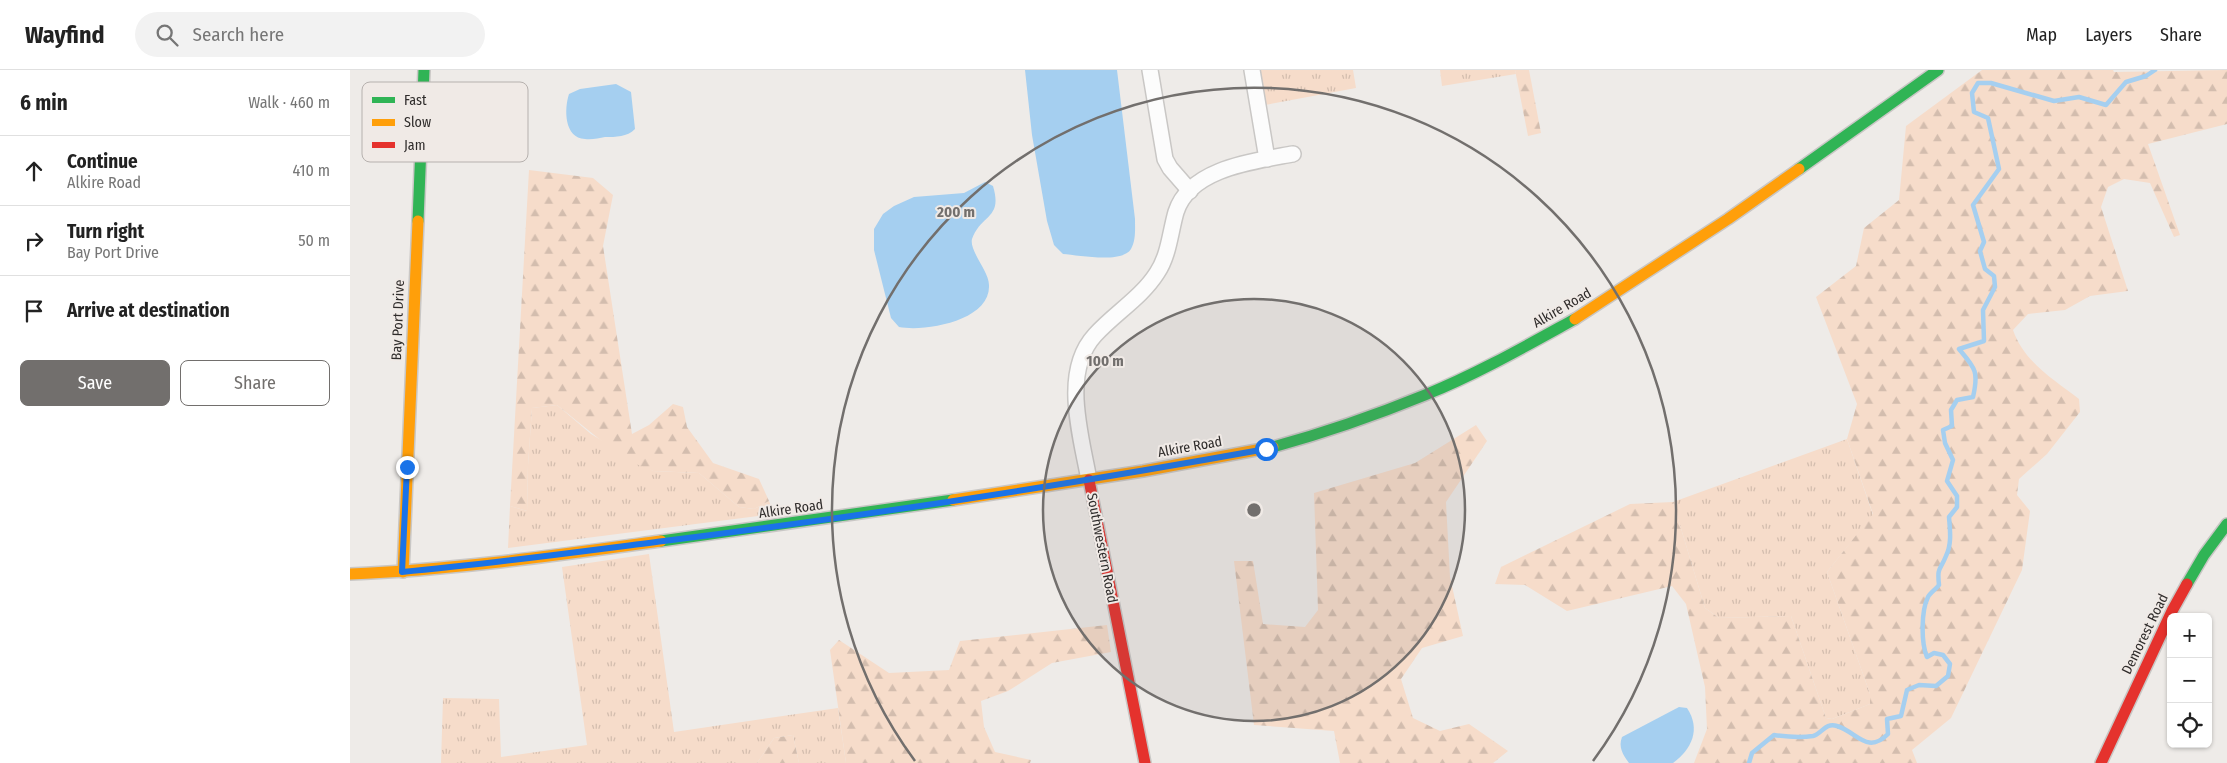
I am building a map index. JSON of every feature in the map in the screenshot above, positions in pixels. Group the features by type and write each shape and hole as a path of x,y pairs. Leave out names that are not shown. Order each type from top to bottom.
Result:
{"main road":[{"name":"Alkire Road","path":"350,574 402,572 534,558 740,531 1088,480 1266,449 1300,440 1349,424 1425,395 1501,359 1582,315 1660,265 1938,70"},
{"name":"Bay Port Drive","path":"402,572 420,162"},
{"name":"Southwestern Road","path":"1088,480 1145,763"},
{"name":"Demorest Road","path":"2101,763 2172,611 2204,554 2227,524"}],"street":[{"path":"1150,70 1165,159 1170,168 1190,191"},
{"path":"1252,70 1267,159"},
{"name":"Southwestern Road","path":"1088,480 1075,385 1080,358 1085,347 1095,334 1138,296 1159,271 1166,256 1177,210 1190,191 1204,179 1219,171 1293,154"}],"green space":[{"path":"1259,70 1353,70 1356,88 1265,105"},
{"path":"1440,70 1515,70 1516,74 1442,86"},
{"path":"1515,70 1529,70 1541,133 1528,136"},
{"path":"1982,70 2113,70 2114,72 2227,70 2227,124 2148,144 2180,235 2174,237 2150,183 2124,179 2108,187 2101,207 2128,291 2090,296 2065,310 2028,314 2013,330 2024,351 2032,361 2079,399 2080,412 2047,454 2019,479 2017,495 2030,511 2022,570 1951,718 1912,750 1917,763 1694,763 1707,729 1705,687 1686,604 1672,586 1567,611 1525,585 1495,584 1501,567 1630,504 1673,502 1705,608 1719,618 1791,616 1826,718 1832,719 1870,704 1870,694 1827,572 1873,514 1847,439 1857,404 1816,297 1856,266 1864,228 1899,200 1906,126"},
{"path":"529,170 593,178 613,195 603,246 632,434 649,425 673,404 683,407 687,427 713,463 759,479 769,501 754,509 739,507 699,473 653,471 624,459 557,405 532,408 527,511 510,506"},
{"path":"557,405 591,434 653,471 699,473 739,507 754,509 769,501 774,514 508,548 510,506 527,511 532,408"},
{"path":"1476,425 1487,441 1446,502 1450,577 1463,636 1422,648 1401,679 1413,718 1440,731 1469,724 1508,751 1493,763 1340,763 1334,731 1254,725 1234,561 1253,561 1263,624 1305,627 1318,610 1314,493 1415,463"},
{"path":"1847,439 1873,515 1827,572 1870,694 1870,704 1832,719 1826,718 1791,616 1719,618 1705,608 1673,502"},
{"path":"649,554 674,732 838,708 846,763 799,763 793,735 774,738 757,763 441,763 443,698 499,699 501,757 587,745 562,567"},
{"path":"1107,625 1111,652 1052,663 1008,691 981,701 984,727 995,752 1031,760 1030,763 846,763 830,650 839,640 889,673 949,670 960,641"},
{"path":"793,735 799,763 757,763 774,738"}],"water":[{"path":"1025,70 1117,70 1135,219 1134,242 1126,254 1109,257 1089,257 1063,254 1054,245 1047,221 1032,135"},
{"path":"616,84 631,92 635,129 621,136 593,139 585,139 573,134 569,128 566,115 569,94 580,89"},
{"path":"985,182 993,186 995,205 990,216 976,231 972,244 988,279 987,297 979,307 968,315 954,321 924,328 899,327 891,318 874,250 874,229 883,214 894,206 914,197 964,193"},
{"path":"1679,707 1687,708 1694,731 1689,745 1680,757 1673,763 1629,763 1621,748 1622,737"}],"waterway":[{"path":"1749,763 1752,753 1774,735 1813,736 1833,725 1868,742 1881,740 1888,734 1887,719 1901,716 1907,690 1919,685 1936,686 1948,676 1950,664 1943,655 1934,653 1927,657 1923,627 1926,603 1929,596 1939,585 1939,571 1949,547 1949,517 1957,507 1957,496 1947,481 1953,460 1945,443 1943,430 1952,426 1951,410 1957,400 1973,397 1976,381 1974,370 1959,349 1984,341 1983,310 1995,287 1994,276 1985,269 1980,251 1984,242 1973,205 1999,169 1988,118 1974,112 1972,93 1978,83 1991,83 2054,101 2079,97 2106,105 2126,82 2146,76 2155,70"}],"traffic: fast":[{"path":"424,70 424,82"},
{"path":"1799,169 1938,70"},
{"path":"418,221 420,162"},
{"path":"1273,447 1350,423 1444,387 1575,319"},
{"path":"661,541 953,500"},
{"path":"2187,584 2204,555 2227,524"}],"traffic: slow":[{"path":"1575,319 1728,219 1799,169"},
{"path":"403,572 418,221"},
{"path":"953,500 1143,471 1273,447"},
{"path":"350,574 545,557 661,541"}],"traffic: jam":[{"path":"1089,480 1145,763"},
{"path":"2101,763 2172,611 2187,584"}],"route":[{"path":"407,467 402,572 534,558 799,523 1088,480 1266,449"}]}
